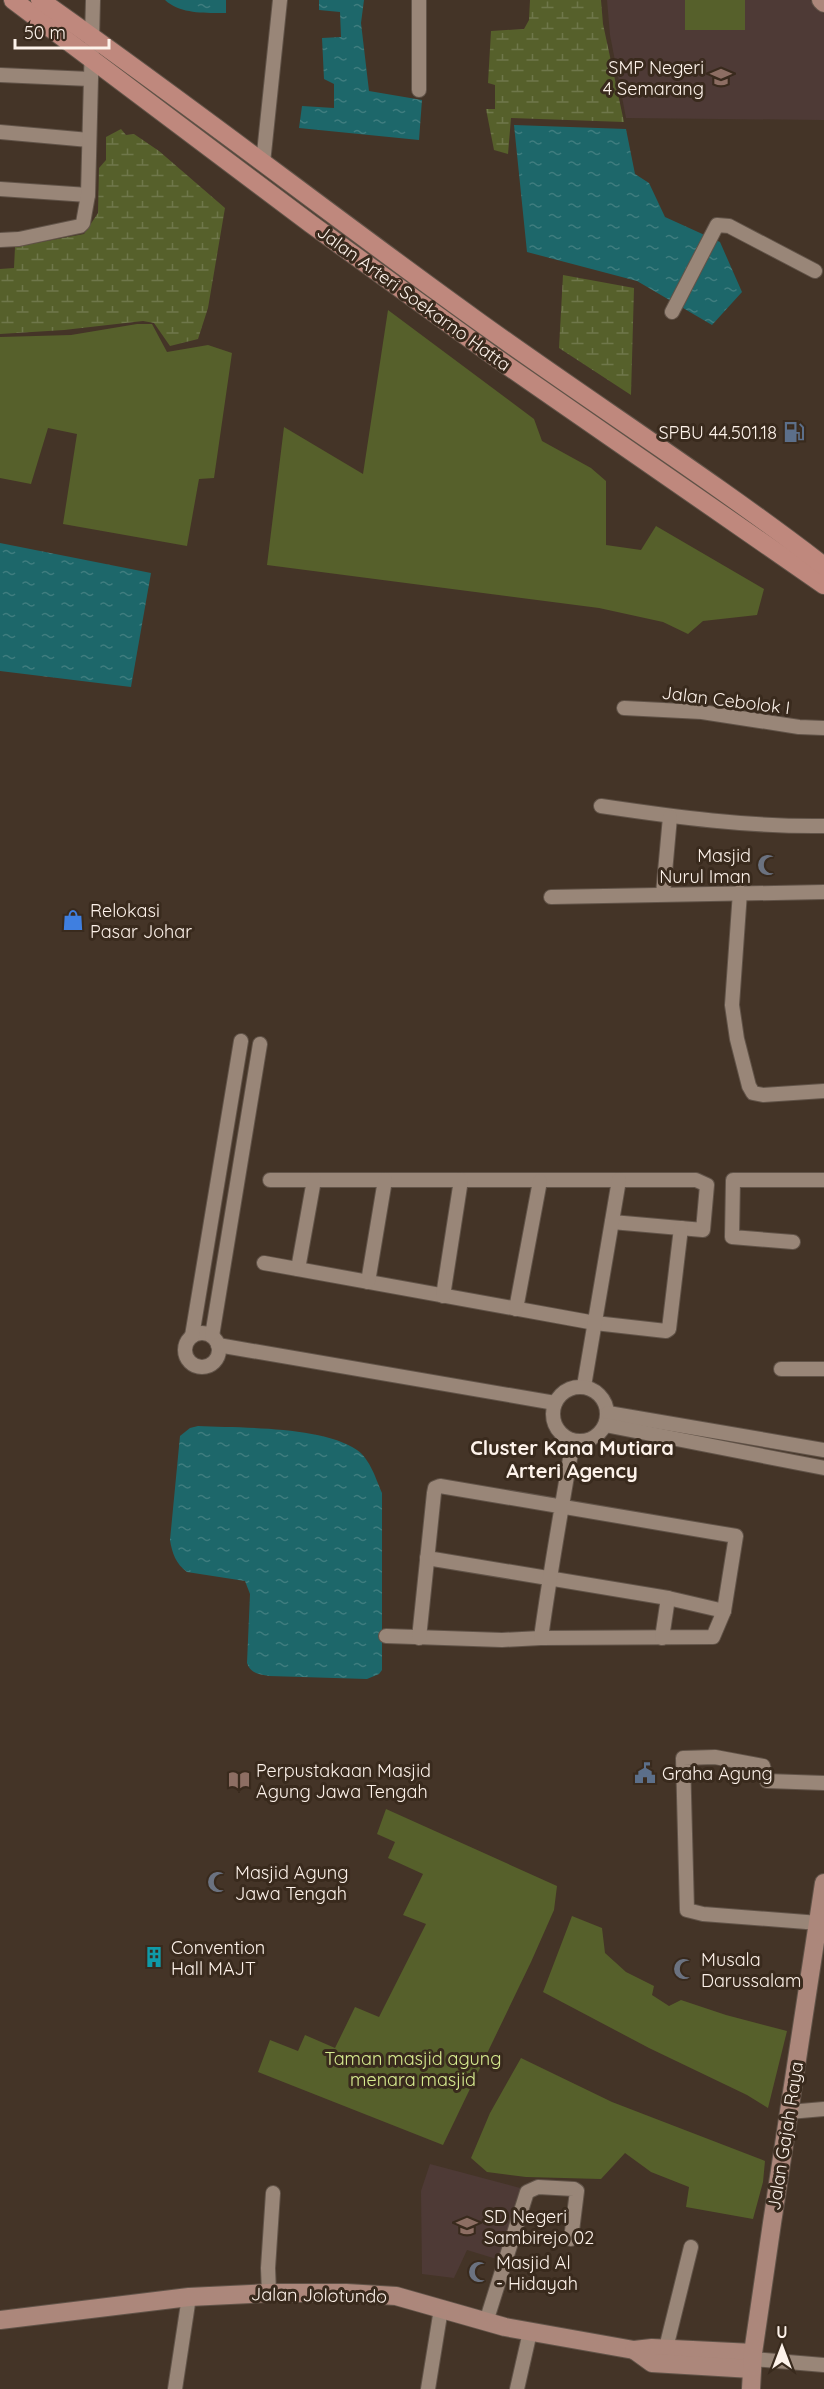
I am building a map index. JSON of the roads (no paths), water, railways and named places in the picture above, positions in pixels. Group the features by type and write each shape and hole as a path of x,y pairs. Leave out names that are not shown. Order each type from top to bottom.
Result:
{"main road":[{"name":"Jalan Arteri Soekarno Hatta","path":"13,0 274,197 454,327 824,585"},
{"name":"Jalan Arteri Soekarno Hatta","path":"40,0 487,328 782,533 824,566"},
{"name":"Jalan Gajah Raya","path":"751,2389 752,2360 824,1883"},
{"name":"Jalan Jolotundo","path":"0,2320 189,2297 269,2293 396,2295 486,2322 530,2332 634,2350 666,2348 752,2360"},
{"name":"Jalan Jolotundo","path":"634,2350 652,2363 752,2360"}],"street":[{"path":"0,2 5,0"},
{"path":"0,240 18,239 81,226 84,220 88,195 93,0"},
{"path":"263,163 280,0"},
{"path":"418,0 418,90"},
{"path":"0,75 90,79"},
{"path":"0,132 89,140"},
{"path":"0,189 88,195"},
{"path":"672,312 717,225 729,226 814,271"},
{"name":"Jalan Cebolok I","path":"624,708 702,712 799,727 824,728"},
{"path":"601,806 670,817 778,827 824,826"},
{"path":"663,894 670,817"},
{"path":"740,892 732,1005 737,1039 749,1086 753,1093 763,1095 824,1091"},
{"path":"550,897 824,892"},
{"path":"242,1041 192,1336 185,1345 185,1355 196,1366 212,1364 218,1355 215,1340 260,1044"},
{"path":"270,1180 696,1180 707,1185 703,1230 612,1222"},
{"path":"298,1269 314,1180"},
{"path":"368,1282 385,1180"},
{"path":"443,1296 462,1180"},
{"path":"584,1386 620,1180"},
{"path":"793,1242 732,1237 733,1180 824,1180"},
{"path":"516,1309 540,1181"},
{"path":"264,1263 595,1323 666,1331 669,1329 681,1228"},
{"path":"192,1336 202,1333 215,1340 555,1403"},
{"path":"781,1369 824,1369"},
{"path":"584,1386 601,1396 607,1419 600,1433 592,1438 583,1441 573,1440 555,1426 553,1419 555,1403 567,1390 584,1386"},
{"path":"607,1419 824,1450"},
{"path":"607,1419 824,1467"},
{"path":"541,1638 549,1577 573,1440"},
{"path":"386,1636 419,1638 502,1640 713,1637 724,1611 736,1536 440,1486 435,1488 434,1493 419,1638"},
{"path":"427,1558 668,1598 724,1611"},
{"path":"662,1638 668,1598"},
{"path":"819,1923 703,1914 687,1910 683,1758 715,1757 763,1766 767,1782 824,1783"},
{"path":"789,2112 824,2109"},
{"path":"486,2322 528,2192 538,2187 574,2189 577,2192 571,2239"},
{"path":"269,2293 268,2268 273,2193"},
{"path":"666,2348 690,2247"},
{"path":"175,2389 189,2297"},
{"path":"428,2389 441,2309"},
{"path":"517,2389 530,2332"},
{"path":"752,2360 824,2365"}],"water":[{"path":"165,0 226,0 226,13 201,13 185,10"},
{"path":"319,0 364,0 361,23 369,91 422,100 419,140 299,128 302,106 334,108 334,84 324,79 322,38 341,37 340,12 319,10"},
{"path":"514,125 626,129 635,174 649,183 665,217 720,242 742,292 712,325 637,281 527,252"},
{"path":"0,543 151,573 131,687 0,671"},
{"path":"198,1426 258,1428 324,1436 357,1450 366,1459 382,1493 382,1670 379,1674 367,1679 269,1676 256,1673 249,1667 247,1663 250,1594 245,1581 187,1572 177,1562 171,1545 180,1436 190,1428"}],"place":[{"name":"SMP Negeri 4 Semarang","path":"721,77"},
{"name":"SPBU 44.501.18","path":"794,432"},
{"name":"Masjid Nurul Iman","path":"768,865"},
{"name":"Relokasi Pasar Johar","path":"73,920"},
{"name":"Graha Agung","path":"645,1773"},
{"name":"Perpustakaan Masjid Agung Jawa Tengah","path":"239,1780"},
{"name":"Masjid Agung Jawa Tengah","path":"218,1882"},
{"name":"Convention Hall MAJT","path":"154,1957"},
{"name":"Musala Darussalam","path":"684,1969"},
{"name":"SD Negeri Sambirejo 02","path":"467,2226"},
{"name":"Masjid Al - Hidayah","path":"479,2272"}],"district":[{"name":"Cluster Kana Mutiara Arteri Agency","path":"572,1458"}],"park label":[{"name":"Taman masjid agung menara masjid","path":"413,2068"}]}
